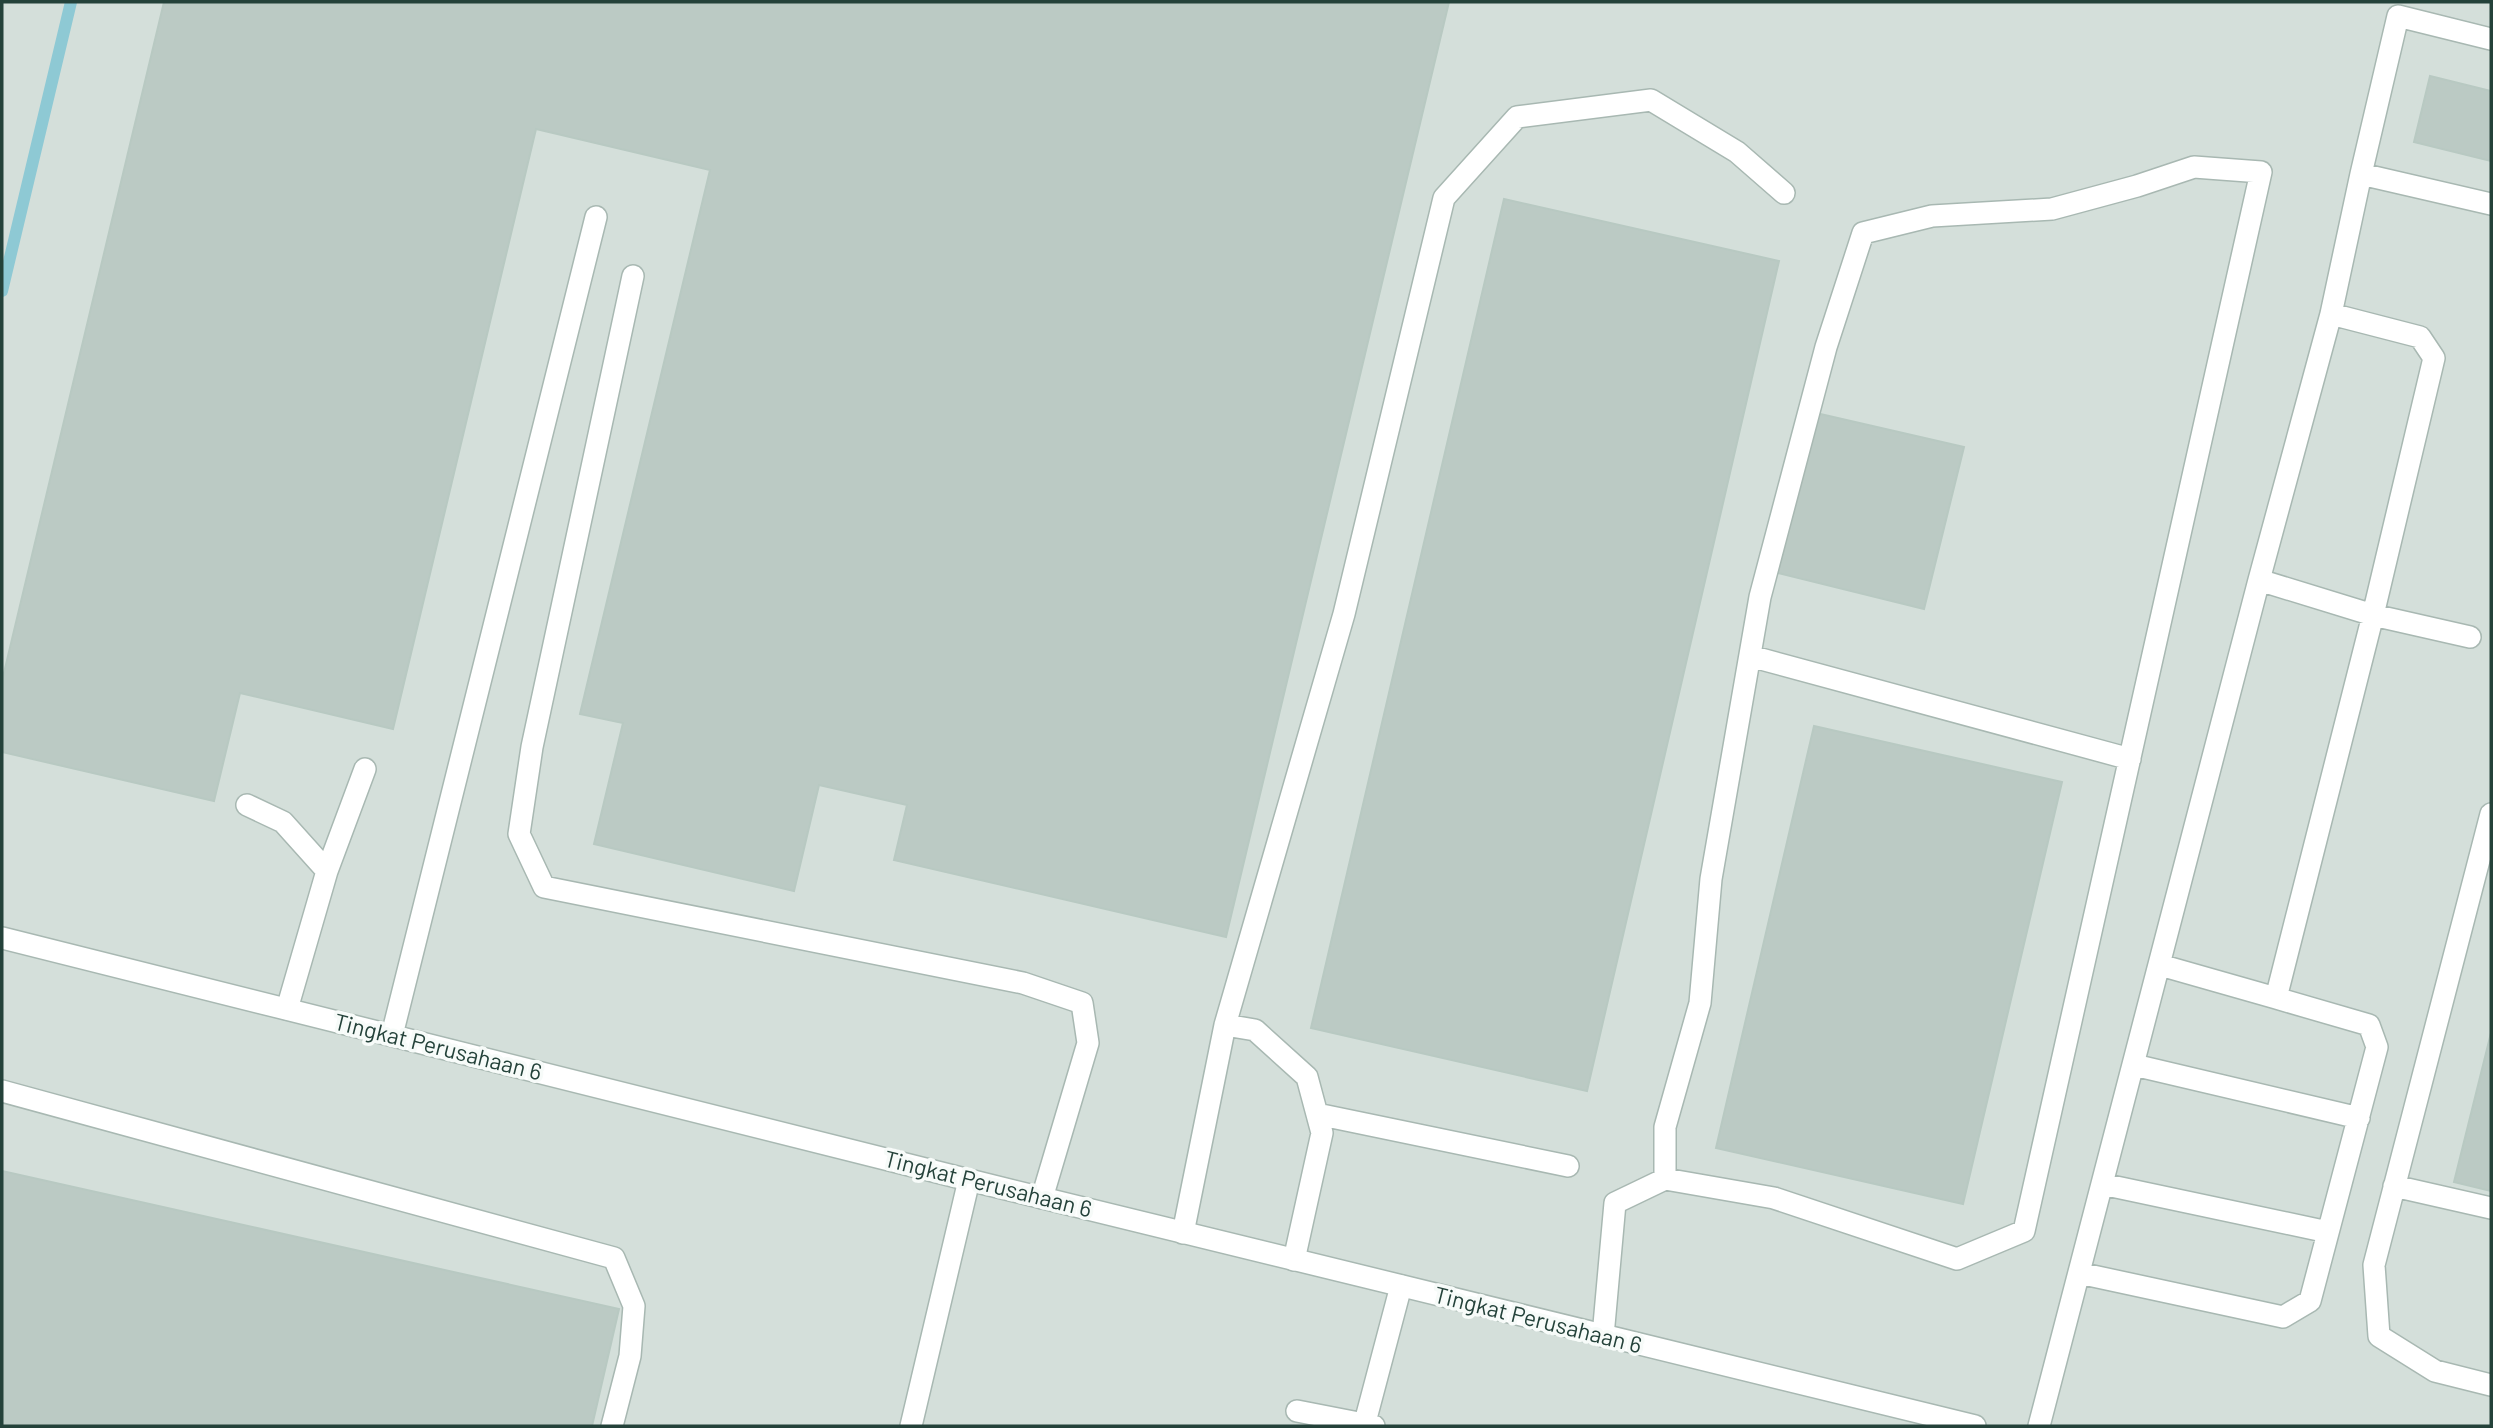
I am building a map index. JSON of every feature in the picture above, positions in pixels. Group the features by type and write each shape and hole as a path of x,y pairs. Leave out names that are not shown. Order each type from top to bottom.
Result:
{"street":[{"path":"2039,1426 2331,314 2400,9 2491,39"},
{"path":"1183,1233 1225,1025 1344,614 1444,198 1517,117 1651,100 1737,152 1784,193"},
{"path":"1603,1336 1615,1203 1665,1179 1774,1198 1957,1259 2024,1231 2262,172 2194,167 2052,209 1932,216 1863,233 1826,347 1760,597 1711,879 1700,1003 1665,1127 1665,1179"},
{"path":"2361,174 2491,204"},
{"path":"392,1035 596,217"},
{"path":"633,276 532,747 519,834 544,887 1023,983 1082,1003 1088,1043 1042,1198"},
{"path":"2276,998 2373,615 2434,358 2420,337 2331,314"},
{"path":"2259,580 2373,615 2470,637"},
{"path":"1750,656 2130,760"},
{"path":"287,1009 327,871 365,769"},
{"path":"247,805 284,822 327,871"},
{"path":"2491,814 2374,1265 2379,1336 2435,1371 2491,1385"},
{"name":"Tingkat Perusahaan 6","path":"2,938 1183,1233 1975,1426"},
{"path":"2078,1273 2283,1317 2309,1301 2359,1118 2377,1047 2369,1025 2160,965"},
{"path":"1225,1025 1255,1030 1307,1077 1322,1133 1294,1260"},
{"path":"2134,1065 2359,1118"},
{"path":"2,1091 614,1258 634,1306 630,1356 612,1426"},
{"path":"1317,1114 1568,1166"},
{"path":"911,1426 969,1180"},
{"path":"2102,1184 2328,1231"},
{"path":"2394,1186 2491,1208"},
{"path":"1297,1411 1368,1425 1401,1286"}],"shaded area":[{"path":"2,2 2491,2 2491,1426 2,1426"}],"building":[{"path":"164,2 1449,2 1226,937 894,860 907,805 819,785 794,891 594,844 623,723 580,714 710,170 536,129 393,729 240,693 214,801 2,752 2,681"},
{"path":"2430,76 2491,91 2491,161 2414,142"},
{"path":"1504,199 1779,261 1587,1091 1311,1028"},
{"path":"1816,413 1964,447 1924,609 1778,573"},
{"path":"1814,726 2062,782 1963,1204 1716,1148"},
{"path":"2491,1033 2491,1191 2454,1182"},
{"path":"2,1171 619,1309 592,1426 2,1426"}],"waterway":[{"path":"2,291 71,2"}]}
